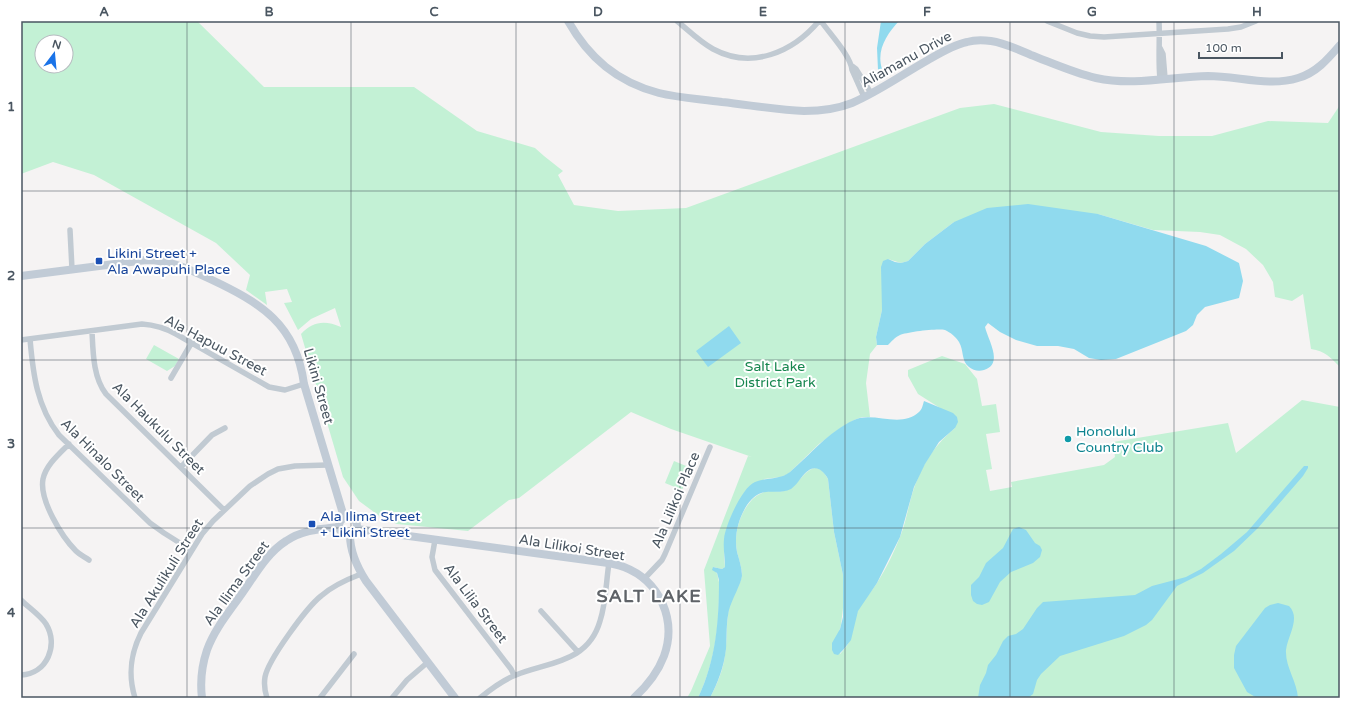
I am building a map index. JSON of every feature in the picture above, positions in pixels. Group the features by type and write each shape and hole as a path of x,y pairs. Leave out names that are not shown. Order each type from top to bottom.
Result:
{"street":[{"name":"Aliamanu Drive","path":"568,21 583,44 594,57 620,78 630,82 659,93 804,111 832,109 851,103 944,50 968,42 976,41 991,41 1014,47 1065,68 1097,78 1131,81 1208,76 1226,76 1277,82 1292,80 1306,75 1318,68 1340,45"},
{"path":"677,21 714,49 730,56 746,58 764,57 780,52 794,44 820,21 839,45 852,66 856,68 867,95"},
{"path":"1047,21 1077,33 1097,37 1117,37 1228,29 1256,21"},
{"path":"1159,21 1160,48 1163,54 1162,79"},
{"path":"70,230 72,269"},
{"name":"Likini Street","path":"21,276 146,260 163,261 189,269 255,302 285,331 298,356 304,384 344,517"},
{"name":"Ala Hapuu Street","path":"21,340 142,324 154,325 192,342 269,387 285,390 304,384"},
{"name":"Ala Haukulu Street","path":"92,331 97,377 106,394 224,510"},
{"name":"Ala Hinalo Street","path":"30,339 35,383 41,404 52,425 69,444 150,523 191,550"},
{"path":"172,378 192,342"},
{"path":"181,467 212,435 225,428"},
{"path":"69,444 53,460 47,469 43,481 43,492 47,505 66,539 77,552 89,560"},
{"name":"Ala Lilikoi Place","path":"644,579 662,560 669,547 710,447"},
{"name":"Ala Akulikuli Street","path":"135,698 130,674 134,648 141,633 202,534 224,510 250,486 268,474 287,467 328,465"},
{"path":"344,517 350,517 357,523 357,529 350,535 344,534 339,530 338,527 340,521 344,517"},
{"name":"Ala Ilima Street","path":"202,698 202,670 213,635 268,557 279,546 302,532 313,529 338,527"},
{"name":"Ala Lilikoi Street","path":"357,529 609,563 625,568 644,579 655,590 664,606 668,622 668,640 664,655 653,677 634,698"},
{"path":"350,535 352,551 361,574 455,698"},
{"name":"Ala Lilia Street","path":"435,540 432,557 435,570 511,669 514,676"},
{"path":"480,698 514,676 560,662 578,652 590,641 600,622 609,563"},
{"path":"267,698 264,685 268,669 304,614 311,605 326,592 361,574"},
{"path":"21,600 45,624 51,637 51,651 43,667 28,674 21,675"},
{"path":"541,611 578,652"},
{"path":"320,698 354,654"},
{"path":"392,698 407,680 428,662"}],"green space":[{"name":"Salt Lake District Park","path":"21,21 197,21 264,87 414,87 477,131 535,148 563,171 558,175 574,205 618,211 686,208 960,108 994,104 1101,132 1159,136 1212,136 1268,121 1328,123 1340,105 1340,367 1324,353 1311,349 1303,294 1292,301 1275,297 1273,282 1263,265 1246,249 1220,235 1200,232 1153,230 1098,214 954,222 925,244 908,261 901,263 888,259 882,295 882,310 876,337 877,345 870,354 866,383 870,417 862,417 854,420 839,429 819,444 788,474 781,477 764,479 732,517 727,527 725,538 725,567 722,569 713,567 718,575 719,582 719,609 714,648 708,674 698,698 687,698 710,646 704,570 748,456 752,457 671,429 631,412 519,498 509,500 468,531 397,524 382,518 359,501 343,477 301,334 310,326 320,323 330,323 341,327 335,308 311,319 298,330 284,303 292,302 287,289 265,292 267,305 246,290 250,275 216,243 94,175 53,162 21,174"},
{"path":"154,345 179,359 175,366 167,371 146,359"},
{"name":"Honolulu Country Club","path":"942,356 965,364 977,379 982,406 996,404 1000,432 986,434 992,469 986,470 990,491 1012,487 1011,482 1104,465 1115,457 1113,442 1228,423 1236,453 1302,400 1340,407 1340,698 710,698 723,666 729,608 742,577 741,565 736,546 741,516 749,503 758,495 768,491 784,491 815,468 822,470 828,479 834,532 843,575 843,608 839,632 840,654 849,643 858,610 880,578 898,543 913,491 921,470 932,452 955,428 940,408 918,394 908,376 908,370"},
{"path":"674,461 691,468 682,490 665,483"}],"water":[{"path":"881,21 899,21 890,31 884,43 880,55 882,69 878,70 877,48"},
{"path":"1028,204 1098,214 1206,246 1239,263 1243,281 1239,298 1205,307 1197,315 1193,325 1186,331 1116,359 1101,360 1089,358 1074,349 1058,346 1037,346 1016,340 1000,332 988,323 985,327 994,357 993,363 990,367 982,371 974,370 966,365 961,345 958,340 945,330 930,330 904,334 896,337 888,345 877,345 876,337 882,310 881,267 883,261 888,259 901,263 908,261 925,244 954,222 987,208"},
{"path":"729,326 741,343 708,367 696,351"},
{"path":"924,401 953,413 957,417 958,422 955,428 939,442 925,464 914,487 900,537 877,583 858,611 851,640 838,655 834,654 832,650 832,643 840,629 843,617 843,575 834,532 828,479 822,471 815,468 808,471 791,489 779,492 763,492 758,494 744,510 739,522 736,540 742,576 729,610 724,662 710,698 698,698 713,655 717,625 719,580 717,573 712,570 713,567 722,569 725,567 724,539 727,525 745,491 755,482 786,475 828,437 854,420 870,417 896,420 912,417 920,411"},
{"path":"1304,466 1308,466 1308,468 1303,476 1258,528 1234,551 1203,573 1177,586 1152,620 1146,625 1124,636 1060,656 1041,674 1037,680 1033,694 1028,698 978,698 980,685 988,665 996,655 1003,641 1008,636 1016,634 1023,629 1037,608 1043,602 1135,595 1152,586 1186,577 1201,569 1247,532"},
{"path":"1019,527 1026,530 1035,543 1040,546 1042,550 1040,557 1033,563 1011,572 1000,582 989,602 982,605 977,604 973,601 971,595 971,585 979,577 986,563 1003,548 1013,529"},
{"path":"1278,603 1289,606 1294,616 1293,627 1287,644 1286,656 1296,686 1298,698 1257,698 1247,692 1234,668 1234,655 1236,646 1265,608"}],"place":[{"name":"Likini Street + Ala Awapuhi Place","path":"99,261"},
{"name":"Honolulu Country Club","path":"1068,439"},
{"name":"Ala Ilima Street + Likini Street","path":"312,524"}],"district":[{"name":"SALT LAKE","path":"649,596"}]}
